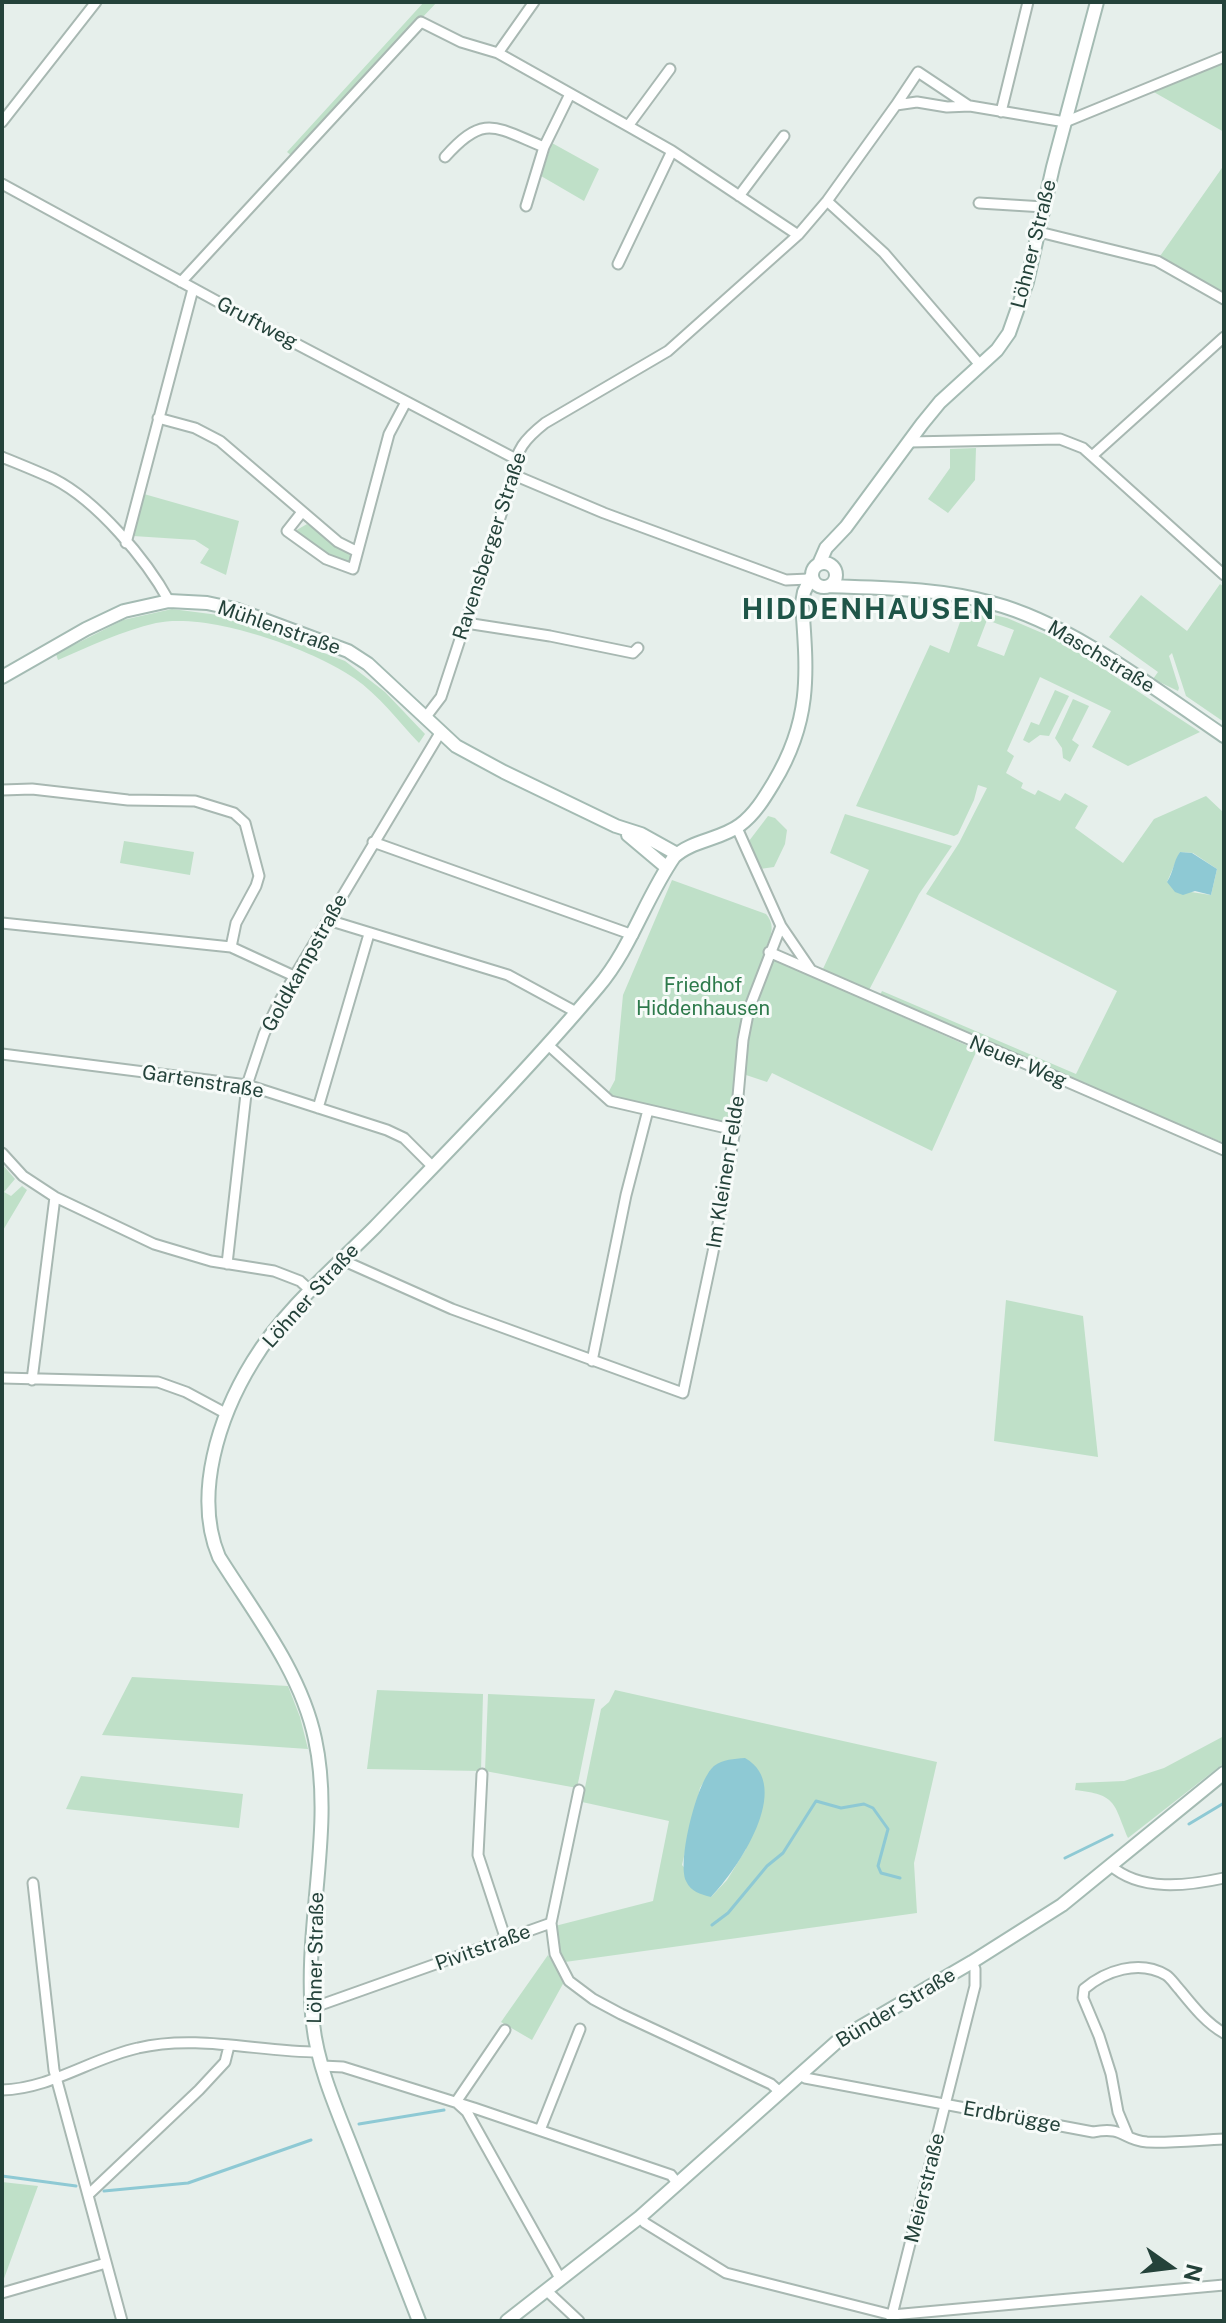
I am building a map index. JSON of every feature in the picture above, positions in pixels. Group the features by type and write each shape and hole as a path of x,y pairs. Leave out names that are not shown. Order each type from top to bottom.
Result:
{"main road":[{"name":"Löhner Straße","path":"828,567 831,552 846,527 909,442 940,402 981,366 1009,333 1017,318 1097,2"},
{"path":"828,567 834,581 817,582 814,568 828,567"},
{"name":"Maschstraße","path":"828,567 874,586"},
{"name":"Löhner Straße","path":"419,2321 318,2052 312,2008 321,1797 319,1759 310,1718 296,1684 219,1557 211,1537 207,1514 212,1468 227,1414 253,1362 286,1319 433,1167 601,984 633,935 666,867 677,854 737,828 756,809 797,734 806,690 804,628 817,582"},
{"name":"Maschstraße","path":"817,582 874,586 979,600 1007,607 1050,624 1086,645 1224,736"},
{"name":"Mühlenstraße","path":"2,677 124,611 169,601 207,603 235,609 348,651 368,664 456,746 677,854"},
{"name":"Mühlenstraße","path":"616,826 666,867"},
{"name":"Bünder Straße","path":"507,2321 640,2217 840,2039 1062,1905 1224,1773"}],"street":[{"path":"2,122 96,2"},
{"path":"498,53 534,2"},
{"path":"1001,112 1028,2"},
{"path":"181,282 421,22 461,42 498,53 628,126 672,151 798,235"},
{"path":"1065,122 1224,57"},
{"path":"628,126 670,69"},
{"name":"Ravensberger Straße","path":"425,718 441,697 514,475 514,458 531,434 668,351 798,235 827,201 918,72 970,106"},
{"path":"526,206 544,147 570,94"},
{"name":"Ravensberger Straße","path":"896,105 917,102 947,107 970,106 1065,122"},
{"path":"445,157 469,132 485,126 501,129 544,147"},
{"path":"739,196 784,136"},
{"path":"618,264 672,151"},
{"name":"Gruftweg","path":"2,184 193,289 514,458"},
{"path":"827,201 884,253 981,366"},
{"path":"979,203 1044,207"},
{"path":"1039,232 1157,261 1224,299"},
{"path":"126,543 193,289"},
{"path":"1092,456 1224,337"},
{"path":"302,512 287,531 326,559 353,569 389,434 406,402"},
{"path":"158,418 195,428 220,441 338,542 356,551"},
{"path":"909,442 1060,439 1078,445 1224,575"},
{"path":"2,457 56,480 89,502 162,587 169,601"},
{"path":"514,475 604,513 774,576 817,582"},
{"path":"466,623 633,653 638,648"},
{"name":"Goldkampstraße","path":"227,1264 247,1085 264,1034 294,976 440,733"},
{"path":"2,790 32,789 128,800 195,801 234,813 245,823 259,876 236,923 231,947"},
{"path":"737,828 781,926 812,971"},
{"path":"373,842 633,935"},
{"path":"328,920 508,975 576,1012"},
{"path":"2,923 231,947 294,976"},
{"path":"769,952 781,926"},
{"path":"318,1108 369,934"},
{"name":"Neuer Weg","path":"769,952 1224,1150"},
{"name":"Im Kleinen Felde","path":"592,1361 683,1393 735,1130 749,1009 769,952"},
{"path":"547,1044 610,1101 735,1130"},
{"name":"Gartenstraße","path":"2,1054 247,1085 404,1138 433,1167"},
{"path":"342,1260 452,1309 592,1361 626,1195 648,1110"},
{"path":"2,1153 23,1176 55,1197 154,1244 227,1264 274,1271 300,1281 311,1291"},
{"path":"32,1380 55,1197"},
{"path":"2,1378 158,1382 186,1392 227,1414"},
{"path":"482,1774 478,1855 506,1940"},
{"path":"551,1923 579,1790"},
{"path":"1110,1865 1136,1880 1163,1885 1197,1884 1224,1878"},
{"path":"33,1883 56,2078 122,2321"},
{"name":"Pivitstraße","path":"312,2008 551,1923 555,1954 569,1981 593,1999 771,2084 780,2092"},
{"name":"Meierstraße","path":"891,2318 975,1986 972,1962"},
{"path":"1128,2136 1118,2112 1111,2074 1083,1998 1084,1989 1097,1978 1118,1969 1146,1969 1167,1975 1198,2011 1224,2033"},
{"path":"540,2130 580,2029"},
{"path":"456,2102 505,2030"},
{"path":"2,2090 56,2078 138,2048 167,2044 318,2052"},
{"path":"88,2195 208,2080 225,2062 229,2046"},
{"path":"322,2066 343,2067 456,2102 671,2175 678,2184"},
{"name":"Erdbrügge","path":"800,2074 805,2078 1093,2132 1110,2129 1134,2140 1147,2142 1224,2139"},
{"path":"456,2102 467,2112 561,2280"},
{"path":"1110,2129 1118,2112"},
{"path":"640,2217 726,2273 891,2318 1224,2285"},
{"path":"2,2293 106,2263"},
{"path":"547,2291 579,2321"}],"green space":[{"path":"424,2 437,2 292,156 287,152"},
{"path":"1224,60 1224,132 1152,91"},
{"path":"552,143 599,169 584,201 541,176"},
{"path":"1224,165 1224,296 1158,259"},
{"path":"976,448 975,480 948,513 928,499 950,468 950,449"},
{"path":"144,494 239,521 226,575 200,563 209,549 195,540 133,536"},
{"path":"307,524 351,556 349,561 334,558 298,536 295,531"},
{"path":"1220,584 1224,587 1224,722 1186,696 1172,653 1169,656 1178,691 1153,679 1158,672 1109,637 1141,595 1187,631"},
{"path":"965,608 1007,618 1061,641 1200,732 1128,766 1092,747 1111,711 1040,677 1007,751 1014,756 1006,773 1023,783 1021,788 1035,795 1038,790 1060,801 1065,793 1088,806 1075,828 1123,863 1154,819 1206,796 1224,813 1224,1143 879,997 882,991 1076,1074 1117,991 926,894 959,843 987,788 978,785 958,834 954,836 856,806 930,645 949,653","holes":["987,620 1014,630 1004,656 977,646","1180,852 1193,853 1217,869 1211,895 1191,892 1167,882"]},
{"path":"172,609 226,616 345,661 385,692 425,734 419,743 372,692 335,667 286,645 230,628 178,621 156,623 58,660 56,654 123,620"},
{"path":"1055,690 1069,696 1049,736 1040,735 1029,743 1023,740 1031,722 1039,725"},
{"path":"1073,699 1089,706 1072,740 1079,745 1070,762 1063,758 1062,748 1055,738"},
{"path":"845,814 952,846 919,894 868,992 822,971 869,870 830,853"},
{"path":"768,816 775,818 787,830 785,844 774,867 760,869 749,841"},
{"path":"124,841 194,852 190,875 120,863"},
{"name":"Friedhof Hiddenhausen","path":"672,880 766,914 772,929 764,955 977,1050 932,1151 772,1073 767,1082 746,1075 744,1083 735,1081 732,1109 723,1122 608,1093 615,1080 623,995"},
{"path":"2,1164 15,1179 4,1192 11,1196 22,1186 27,1190 2,1232"},
{"path":"1006,1300 1083,1316 1098,1457 994,1441"},
{"path":"132,1677 288,1686 308,1749 102,1735"},
{"path":"377,1690 483,1694 481,1771 367,1769"},
{"path":"615,1690 937,1762 914,1863 917,1913 565,1962 557,1946 555,1926 653,1901 669,1821 582,1802 601,1709","holes":["713,1767 746,1849 727,1880 711,1897 682,1865 700,1788"]},
{"path":"488,1694 595,1699 577,1788 485,1771"},
{"path":"1224,1736 1224,1763 1128,1838 1112,1802 1099,1795 1075,1790 1076,1783 1124,1781 1164,1768"},
{"path":"81,1776 243,1794 239,1828 66,1809"},
{"path":"548,1955 564,1982 532,2040 501,2022"},
{"path":"2,2182 38,2186 2,2284"}],"water":[{"path":"1180,852 1192,853 1217,869 1211,895 1195,891 1183,895 1175,892 1167,882"},
{"path":"745,1758 759,1771 764,1788 763,1807 756,1828 734,1868 711,1897 700,1894 688,1885 684,1871 686,1840 695,1803 714,1766"}],"waterway":[{"path":"712,1925 728,1913 767,1866 783,1853 816,1801 841,1808 864,1804 873,1808 888,1829 878,1866 881,1873 900,1878"},
{"path":"1189,1824 1224,1803"},
{"path":"1065,1858 1112,1835"},
{"path":"359,2124 444,2110"},
{"path":"104,2191 188,2183 311,2140"},
{"path":"2,2176 76,2186"}],"district":[{"name":"HIDDENHAUSEN","path":"869,610"}]}
